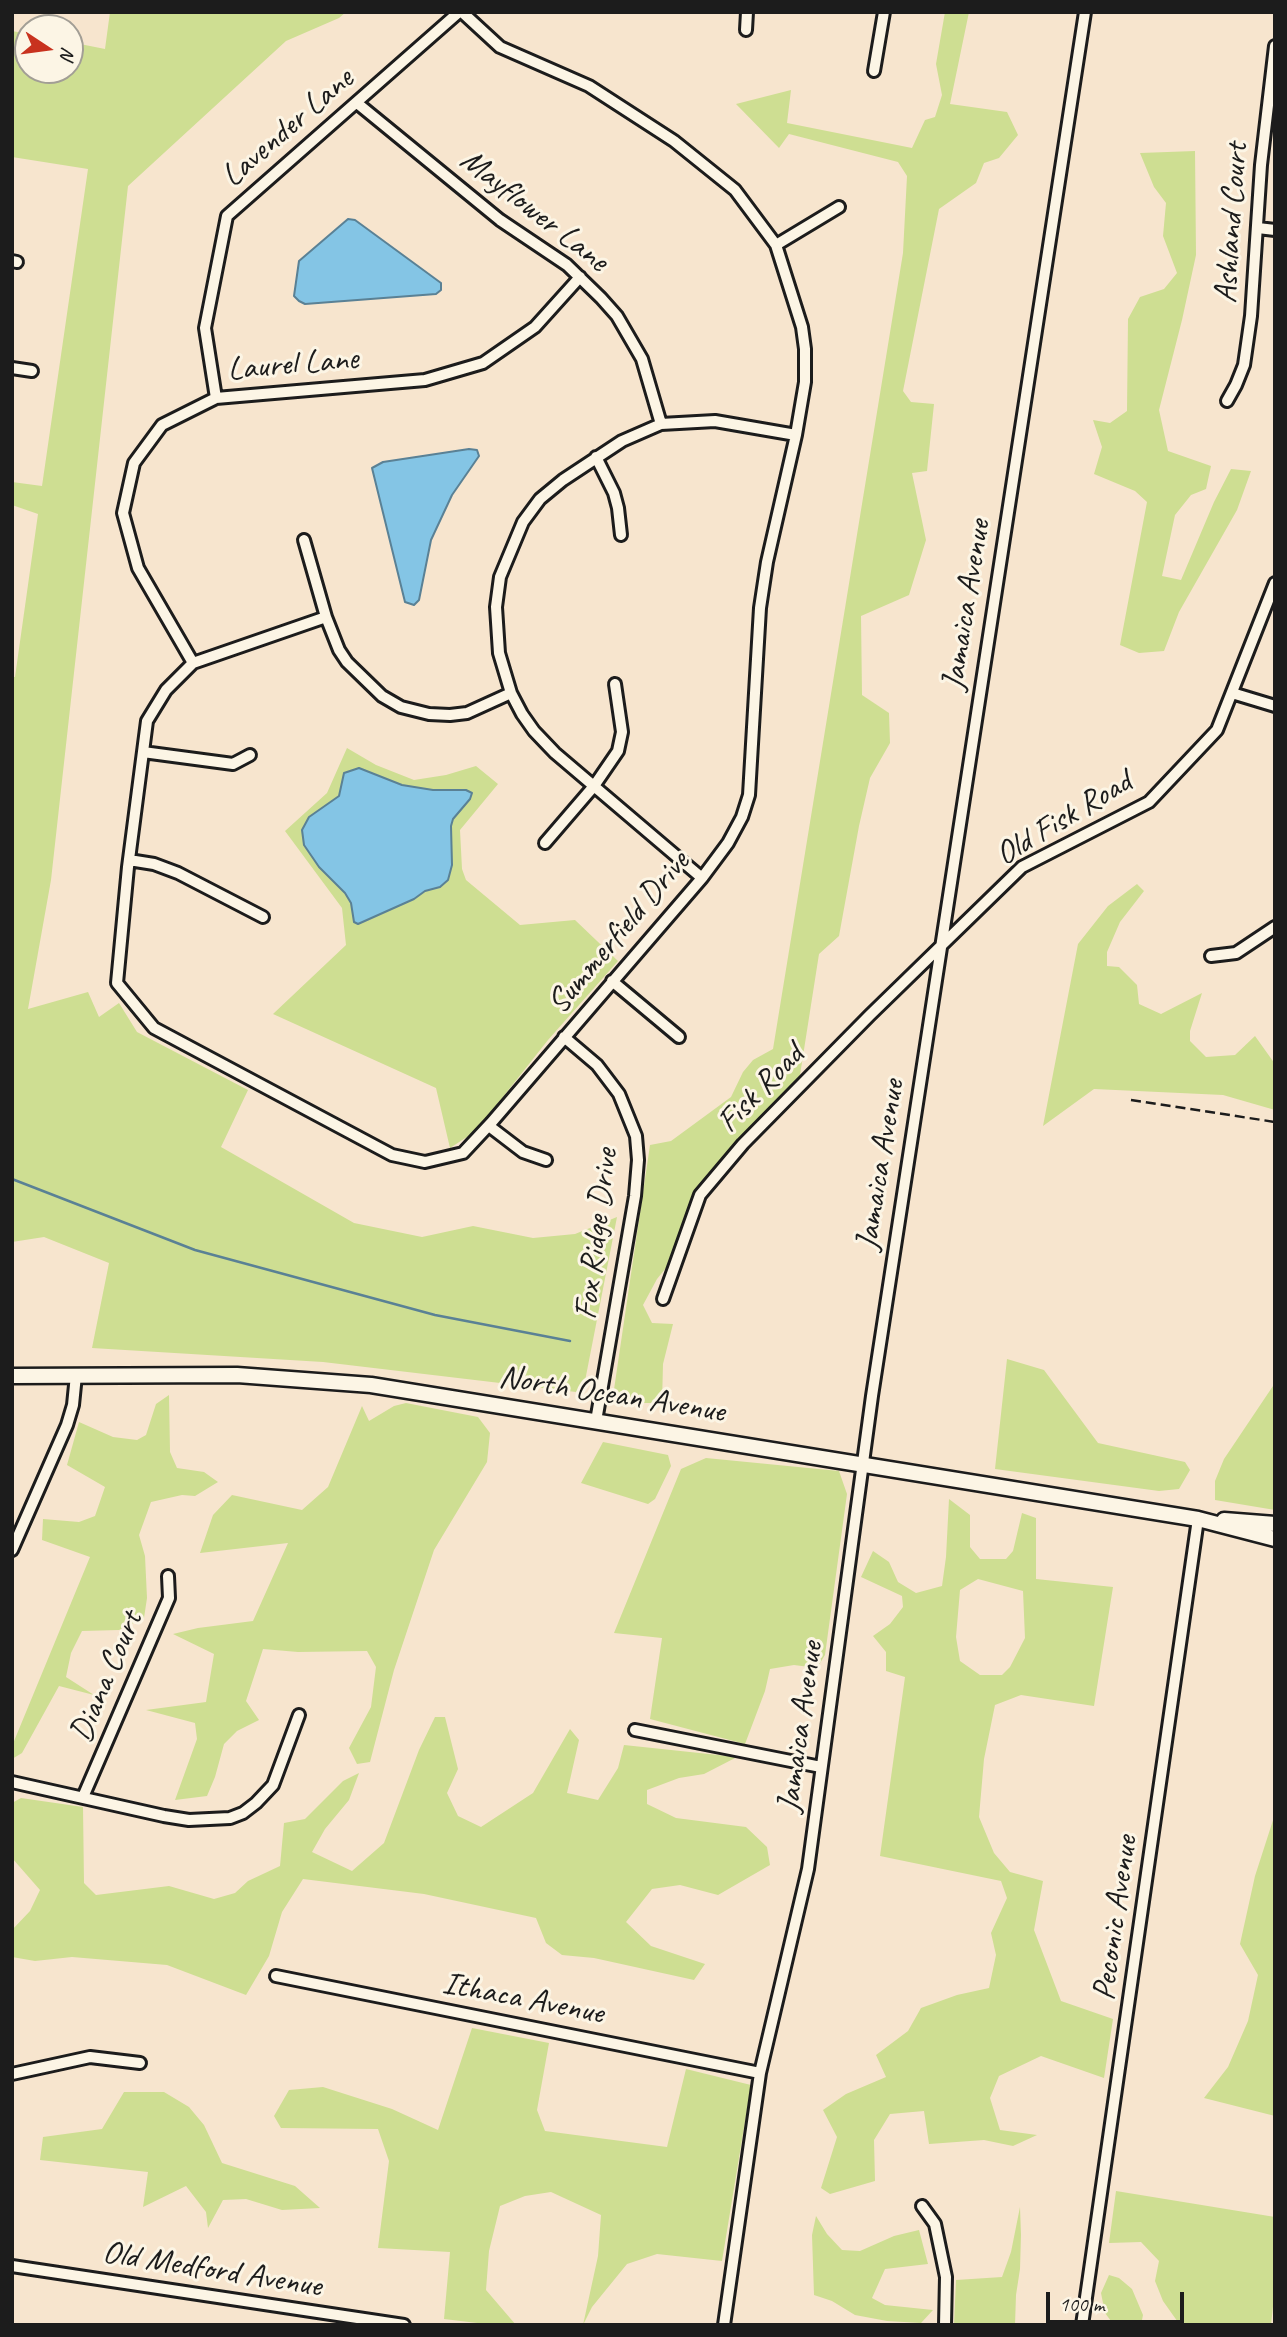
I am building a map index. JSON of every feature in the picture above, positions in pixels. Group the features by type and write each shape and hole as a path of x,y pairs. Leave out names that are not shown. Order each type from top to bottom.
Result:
{"main road":[{"name":"North Ocean Avenue","path":"12,1376 237,1374 406,1390 1198,1519 1275,1539"},
{"name":"North Ocean Avenue","path":"1198,1519 1275,1524"}],"street":[{"name":"Lavender Lane","path":"216,398 205,328 227,216 460,12"},
{"name":"Summerfield Drive","path":"326,617 193,663 166,690 147,722 129,860 117,983 154,1028 392,1156 425,1162 463,1153 489,1126 702,878 728,843 742,817 749,795 754,747 760,608 767,562 796,435 803,394 805,349 802,327 776,245 735,190 674,141 589,86 500,47 460,12"},
{"path":"746,30 747,12"},
{"path":"874,71 884,12"},
{"name":"Jamaica Avenue","path":"724,2325 760,2073 808,1869 863,1464 1084,12"},
{"name":"Ashland Court","path":"1227,401 1244,365 1251,316 1261,165 1275,46"},
{"name":"Mayflower Lane","path":"357,103 500,220 556,256 617,316 642,359 661,424"},
{"path":"776,245 839,207"},
{"path":"1258,228 1275,230"},
{"name":"Laurel Lane","path":"193,663 138,568 123,513 134,463 162,425 216,398 425,380 484,363 535,327 580,277"},
{"path":"12,368 32,371"},
{"path":"702,878 555,753 534,731 511,693 499,653 496,607 500,578 523,522 540,499 622,441 661,424 715,421 796,435"},
{"path":"596,457 614,494 621,535"},
{"path":"304,540 326,617 346,662 382,696 401,707 429,714 467,713 511,693"},
{"name":"Old Fisk Road","path":"942,944 1022,867 1149,802 1217,730 1275,583"},
{"path":"545,843 594,786 618,751 622,732 615,684"},
{"path":"1232,693 1275,706"},
{"path":"143,751 233,764 250,755"},
{"path":"129,860 154,864 178,873 263,918"},
{"path":"1211,956 1236,953 1275,927"},
{"name":"Fisk Road","path":"663,1299 700,1195 743,1144 942,944"},
{"path":"612,981 679,1037"},
{"name":"Fox Ridge Drive","path":"565,1037 597,1065 619,1094 636,1136 638,1160 635,1196 596,1421"},
{"path":"489,1126 523,1153 546,1160"},
{"path":"12,1550 67,1425 73,1405 76,1375"},
{"name":"Peconic Avenue","path":"1082,2325 1198,1519"},
{"name":"Diana Court","path":"83,1797 169,1598 168,1576"},
{"path":"12,1782 164,1816 213,1820 230,1818 249,1808 273,1784 299,1715"},
{"path":"635,1730 821,1767"},
{"name":"Ithaca Avenue","path":"276,1976 760,2073"},
{"path":"12,2074 90,2057 140,2063"},
{"path":"922,2206 935,2224 946,2277 946,2325"},
{"name":"Old Medford Avenue","path":"12,2266 404,2325"}],"green space":[{"path":"110,12 346,12 339,18 286,41 128,186 51,880 28,1009 88,992 99,1017 119,1003 137,1032 248,1090 221,1147 354,1223 422,1237 473,1226 533,1238 575,1234 617,1217 585,1381 576,1392 323,1362 92,1348 109,1263 44,1237 12,1242 12,677 15,677 38,514 12,505 12,482 42,486 88,169 12,157 12,31 14,84 84,84 84,45 105,49"},
{"path":"945,12 969,12 950,104 1007,112 1018,135 999,158 984,163 976,183 939,209 903,391 911,402 934,404 927,471 912,473 926,540 909,595 861,616 862,695 889,713 890,743 870,778 839,936 819,954 800,1075 696,1193 674,1258 657,1279 643,1305 652,1323 673,1324 663,1364 662,1403 612,1403 650,1145 671,1141 731,1097 743,1072 753,1060 773,1049 903,253 907,176 898,162 789,134 779,148 736,104 791,90 787,123 912,148 925,120 935,117 942,95 936,64"},
{"path":"1195,151 1196,255 1159,410 1168,451 1211,466 1206,489 1191,495 1175,515 1162,576 1181,580 1231,469 1251,471 1237,510 1179,612 1164,651 1139,653 1120,645 1147,502 1135,491 1094,474 1102,447 1093,420 1110,423 1127,411 1128,319 1140,297 1164,289 1177,273 1163,236 1166,203 1154,187 1140,153"},
{"path":"347,748 376,765 414,780 446,775 476,766 498,784 460,830 462,869 466,880 520,925 575,920 618,961 548,1040 476,1131 450,1148 436,1088 273,1014 346,945 342,908 285,831 327,793"},
{"path":"1137,884 1144,891 1120,922 1107,952 1107,966 1119,967 1137,985 1139,1004 1161,1014 1202,993 1190,1031 1190,1041 1206,1057 1235,1055 1255,1036 1275,1064 1275,1110 1223,1095 1094,1089 1043,1126 1078,944 1108,906"},
{"path":"1007,1359 1044,1370 1098,1443 1185,1462 1190,1470 1179,1489 1159,1491 995,1469"},
{"path":"1275,1383 1275,1510 1215,1500 1215,1481 1224,1459"},
{"path":"169,1395 170,1452 177,1468 204,1472 218,1482 195,1496 182,1495 151,1502 139,1535 145,1556 147,1598 144,1618 119,1630 82,1631 71,1653 66,1677 94,1695 59,1686 22,1753 12,1759 12,1746 90,1557 42,1540 43,1519 79,1522 95,1516 105,1487 67,1465 79,1422 113,1437 137,1440 146,1435 156,1404"},
{"path":"406,1403 478,1417 490,1433 487,1462 434,1550 394,1670 370,1762 357,1764 349,1748 371,1707 376,1667 367,1651 298,1652 263,1649 246,1701 259,1720 237,1731 224,1744 207,1796 175,1800 197,1739 195,1723 146,1710 206,1702 214,1654 173,1634 253,1621 288,1543 200,1553 213,1515 232,1495 302,1510 328,1487 362,1406 369,1421 394,1406"},
{"path":"603,1442 668,1455 671,1466 655,1499 648,1504 581,1483"},
{"path":"706,1458 839,1471 847,1494 825,1655 817,1668 794,1665 770,1669 765,1691 745,1744 650,1719 662,1638 614,1633 681,1469"},
{"path":"949,1499 970,1515 970,1547 980,1559 1006,1559 1013,1551 1022,1513 1036,1518 1036,1579 1113,1587 1094,1706 1021,1695 995,1705 984,1759 979,1817 994,1853 1010,1872 1043,1881 1034,1930 1061,2001 1113,2019 1104,2078 1041,2056 999,2076 990,2098 1000,2130 1037,2135 1013,2146 984,2140 929,2144 924,2111 890,2114 874,2140 875,2181 830,2194 821,2188 837,2137 823,2110 846,2094 886,2077 876,2055 908,2031 921,2008 957,1995 989,1988 996,1955 991,1933 1007,1898 1001,1881 880,1856 905,1677 886,1671 886,1652 873,1636 890,1624 903,1607 902,1596 861,1577 873,1551 889,1562 898,1582 916,1593 942,1586","holes":["978,1579 1023,1591 1025,1638 1010,1667 1002,1675 980,1675 960,1661 956,1637 960,1590"]},
{"path":"435,1717 445,1717 458,1769 447,1793 458,1816 481,1827 533,1793 570,1729 579,1740 567,1793 598,1800 618,1768 624,1745 737,1757 704,1774 679,1778 647,1790 647,1804 676,1818 746,1827 767,1847 770,1865 718,1895 680,1885 652,1889 626,1922 651,1946 705,1964 694,1980 594,1958 562,1955 546,1943 536,1918 424,1894 303,1879 282,1912 269,1956 246,1995 167,1965 72,1957 35,1961 12,1957 12,1930 30,1911 40,1890 12,1858 12,1803 21,1798 83,1807 84,1883 96,1895 169,1886 214,1899 235,1893 248,1881 280,1866 284,1823 305,1819 343,1781 359,1773 349,1800 325,1829 312,1852 352,1871 384,1843 419,1750"},
{"path":"1275,1814 1275,2116 1204,2098 1228,2067 1248,2021 1258,1975 1240,1944 1255,1876"},
{"path":"472,2028 549,2043 537,2110 545,2131 667,2147 686,2069 751,2085 722,2261 657,2254 627,2264 592,2307 583,2325 598,2256 601,2215 551,2192 525,2196 500,2206 489,2251 486,2290 516,2325 444,2319 450,2252 378,2248 389,2161 378,2129 281,2128 274,2116 289,2090 323,2087 392,2109 438,2130"},
{"path":"124,2092 164,2092 189,2107 204,2125 222,2163 295,2186 320,2208 282,2210 246,2199 223,2200 208,2228 206,2212 186,2186 143,2207 148,2172 40,2160 43,2137 102,2129"},
{"path":"1116,2191 1275,2217 1275,2288 1271,2325 1180,2325 1163,2301 1155,2281 1159,2261 1141,2242 1109,2243"},
{"path":"1020,2207 1020,2269 1015,2325 954,2325 956,2280 1002,2277 1011,2252"},
{"path":"816,2216 827,2234 842,2250 860,2251 894,2236 919,2230 928,2264 885,2269 872,2298 885,2305 933,2310 921,2323 887,2321 855,2315 832,2301 814,2295 812,2235"},
{"path":"1109,2275 1119,2278 1132,2289 1143,2315 1141,2325 1121,2325 1111,2321 1105,2313 1101,2293"}],"water":[{"path":"348,219 355,220 441,283 441,290 436,294 305,304 299,301 294,296 299,261"},
{"path":"477,450 479,456 452,495 431,540 419,600 414,605 405,602 372,468 383,462"},
{"path":"359,768 402,785 433,790 466,790 472,793 451,826 452,865 448,880 440,887 425,891 414,899 358,924 354,922 351,903 345,893 319,867 304,845 302,830 309,817 339,796 344,773"}],"waterway":[{"path":"12,1179 195,1250 435,1315 570,1341"}],"railway":[{"path":"1131,1100 1275,1122"}]}
